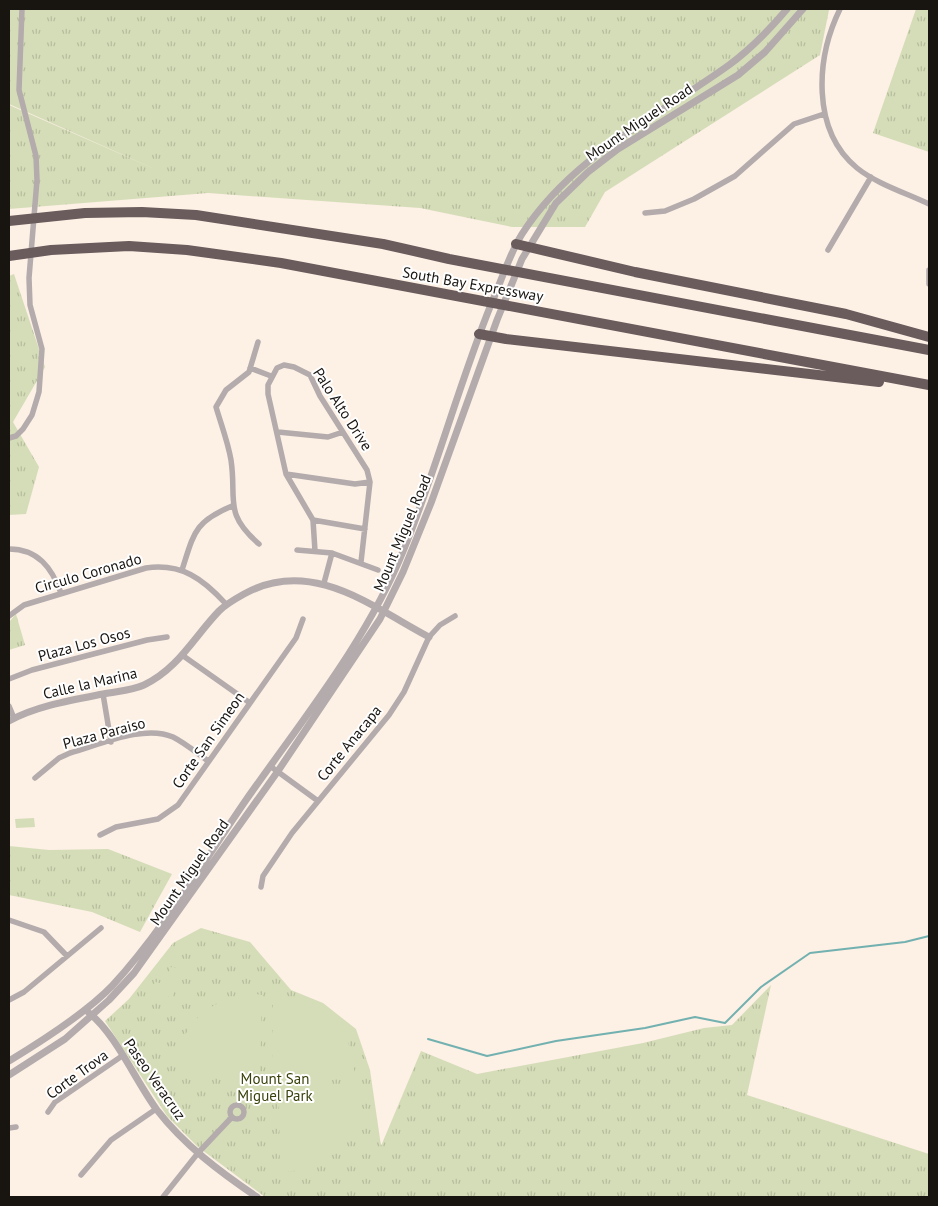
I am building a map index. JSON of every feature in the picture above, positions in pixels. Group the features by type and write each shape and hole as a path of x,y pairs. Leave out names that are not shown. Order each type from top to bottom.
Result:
{"highway":[{"name":"South Bay Expressway","path":"9,221 70,214 159,213 251,222 383,244 449,260 929,350"},
{"path":"516,244 634,272 863,318 929,337"},
{"name":"South Bay Expressway","path":"9,256 109,246 168,248 281,263 929,387"},
{"path":"481,330 929,387"}],"street":[{"path":"9,438 16,436 23,429 32,415 39,392 42,350 30,305 29,278 37,180 36,156 18,90 22,9"},
{"name":"Mount Miguel Road","path":"9,1061 59,1029 84,1008 92,1005 111,987 135,959 338,669 394,572 423,500 451,412 481,330 516,244 538,211 577,170 601,151 730,64 758,40 788,9"},
{"name":"Mount Miguel Road","path":"9,1075 65,1039 116,993 150,953 345,673 383,612 406,565 522,259 556,203 588,172 618,148 738,74 765,52 803,9"},
{"path":"840,9 830,32 825,55 824,114 833,138 842,152 858,168 871,177 929,204"},
{"path":"646,213 665,211 735,176 790,127 802,120 824,114"},
{"path":"828,250 871,177"},
{"path":"929,270 929,284"},
{"path":"258,342 247,375 226,390 216,407 231,460 232,506 245,532 259,544"},
{"name":"Palo Alto Drive","path":"271,376 277,368 284,365 304,371 310,375 363,462 370,482 360,562"},
{"path":"250,368 271,376 268,394 286,474 313,520 315,551"},
{"path":"278,432 328,437 343,432"},
{"path":"286,474 355,484 370,482"},
{"path":"182,570 194,534 203,521 212,514 232,506"},
{"path":"313,520 365,529"},
{"path":"9,549 27,552 42,560 53,574 61,593"},
{"path":"297,550 332,553 378,570"},
{"path":"324,583 332,553"},
{"name":"Circulo Coronado","path":"9,616 24,605 146,568 167,567 182,570 204,581 226,604"},
{"name":"Calle la Marina","path":"12,719 36,710 103,694 135,689 144,685 168,670 226,604 259,586 292,580 324,583 375,607 429,637"},
{"name":"Corte Anacapa","path":"261,887 263,876 318,800 389,715 404,692 429,637 440,625 455,616"},
{"name":"Corte San Simeon","path":"100,835 116,827 158,819 178,805 296,638 303,618"},
{"name":"Plaza Los Osos","path":"9,679 62,662 147,640 168,637"},
{"path":"182,655 250,703"},
{"path":"103,694 111,742"},
{"path":"9,706 12,719"},
{"name":"Plaza Paraiso","path":"35,778 59,758 144,733 162,733 178,740 208,761"},
{"path":"270,766 318,800"},
{"path":"9,920 44,932 67,956"},
{"path":"9,1000 24,992 101,928"},
{"name":"Paseo Veracruz","path":"84,1008 92,1015 122,1056 156,1109 176,1133 198,1154 254,1196"},
{"name":"Corte Trova","path":"48,1112 55,1102 122,1056"},
{"path":"81,1175 111,1140 156,1109"},
{"path":"162,1197 232,1117"},
{"path":"9,1128 16,1127"}],"green space":[{"path":"9,9 829,10 820,55 605,192 585,227 512,227 420,208 208,193 9,209 9,105 157,170 9,104"},
{"path":"916,9 929,9 929,152 873,133"},
{"path":"14,274 45,367 13,422 39,467 26,514 9,515 9,276"},
{"path":"16,614 25,645 9,650 9,622"},
{"path":"34,818 35,827 16,828 15,819"},
{"path":"9,846 49,850 108,849 172,874 140,932 92,912 9,895"},
{"name":"Mount San Miguel Park","path":"201,928 250,942 291,990 323,1003 356,1029 370,1070 381,1146 421,1051 477,1074 643,1043 704,1028 732,1025 771,985 747,1095 929,1154 929,1197 265,1197 198,1147 167,1116 105,1021 129,999 173,943"},
{"path":"170,967 189,970 188,979 169,976"},
{"path":"155,982 175,986 173,997 153,994"},
{"path":"248,993 262,995 260,1071 255,1077 177,1075 178,1058 182,1043 196,1020 218,1003"},
{"path":"273,995 292,997 309,1002 334,1018 349,1044 355,1080 280,1078 272,1072"},
{"path":"285,1089 362,1091 356,1123 339,1149 327,1159 313,1166 280,1172 279,1095"}],"waterway":[{"path":"428,1039 487,1056 556,1041 645,1028 695,1017 725,1023 761,987 810,953 905,942 929,936"}]}
